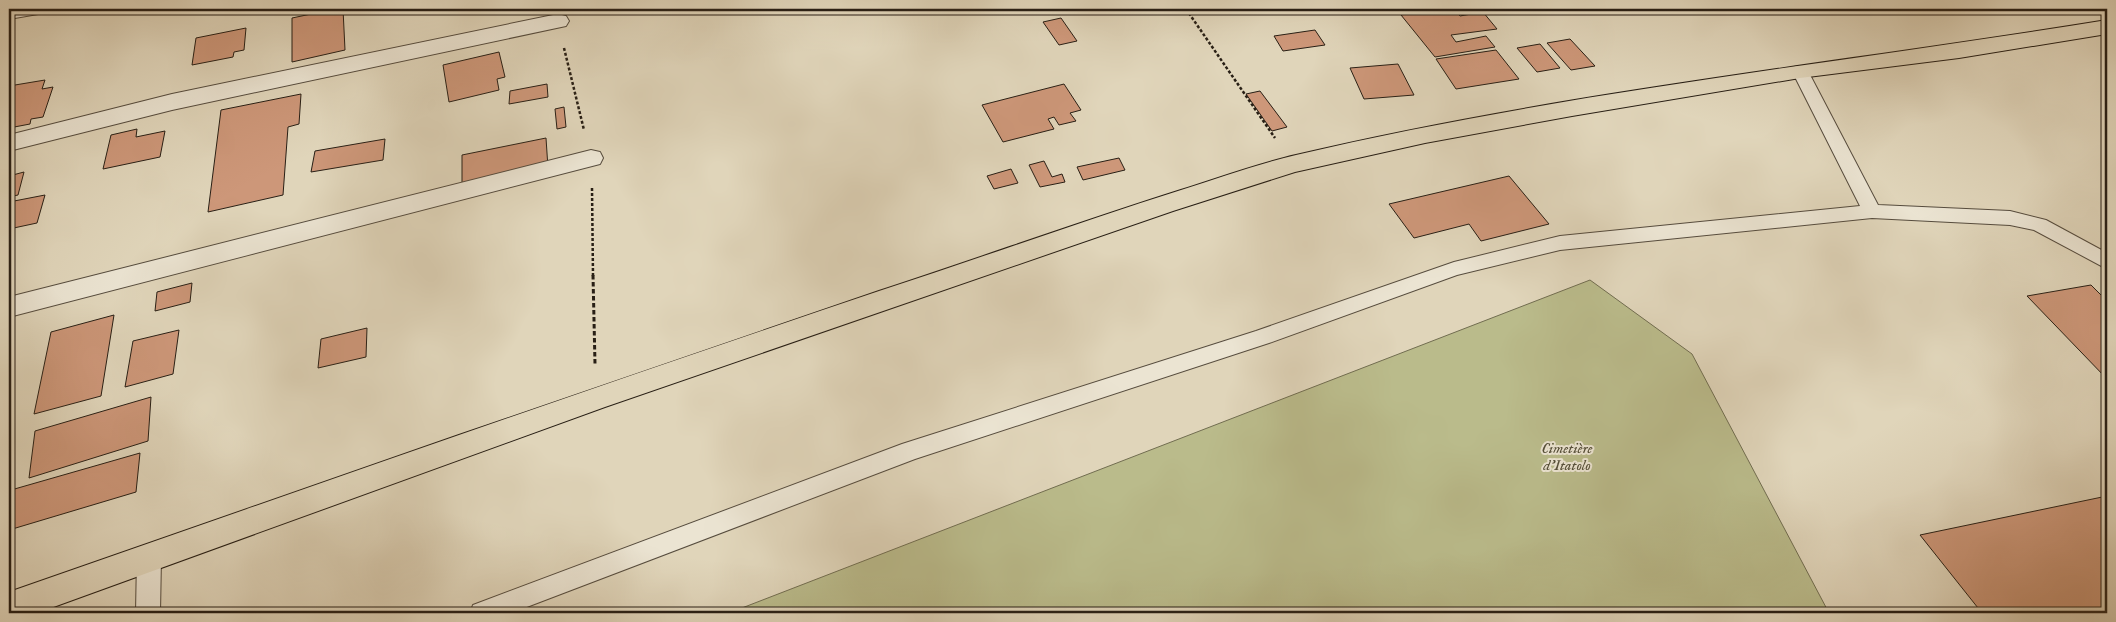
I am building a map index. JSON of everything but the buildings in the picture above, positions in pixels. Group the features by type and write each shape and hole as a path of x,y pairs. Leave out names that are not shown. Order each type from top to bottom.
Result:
{"highway":[{"path":"9,608 595,399 1118,220 1292,164 1425,135 1552,112 1800,71 1958,51 2107,27"}],"street":[{"path":"9,13 30,9"},
{"path":"9,143 172,102 558,21"},
{"path":"9,307 591,158"}],"lane":[{"path":"1800,71 1872,210"},
{"path":"482,613 910,451 1262,337 1454,269 1560,243 1872,210 2010,218 2039,225 2107,262"},
{"path":"148,613 149,557"}],"path":[{"path":"1186,9 1292,164"},
{"path":"558,21 591,158 594,232 595,399"}],"green space":[{"name":"Cimetière d'Itatolo","path":"1590,280 1692,354 1829,613 729,613"}]}
